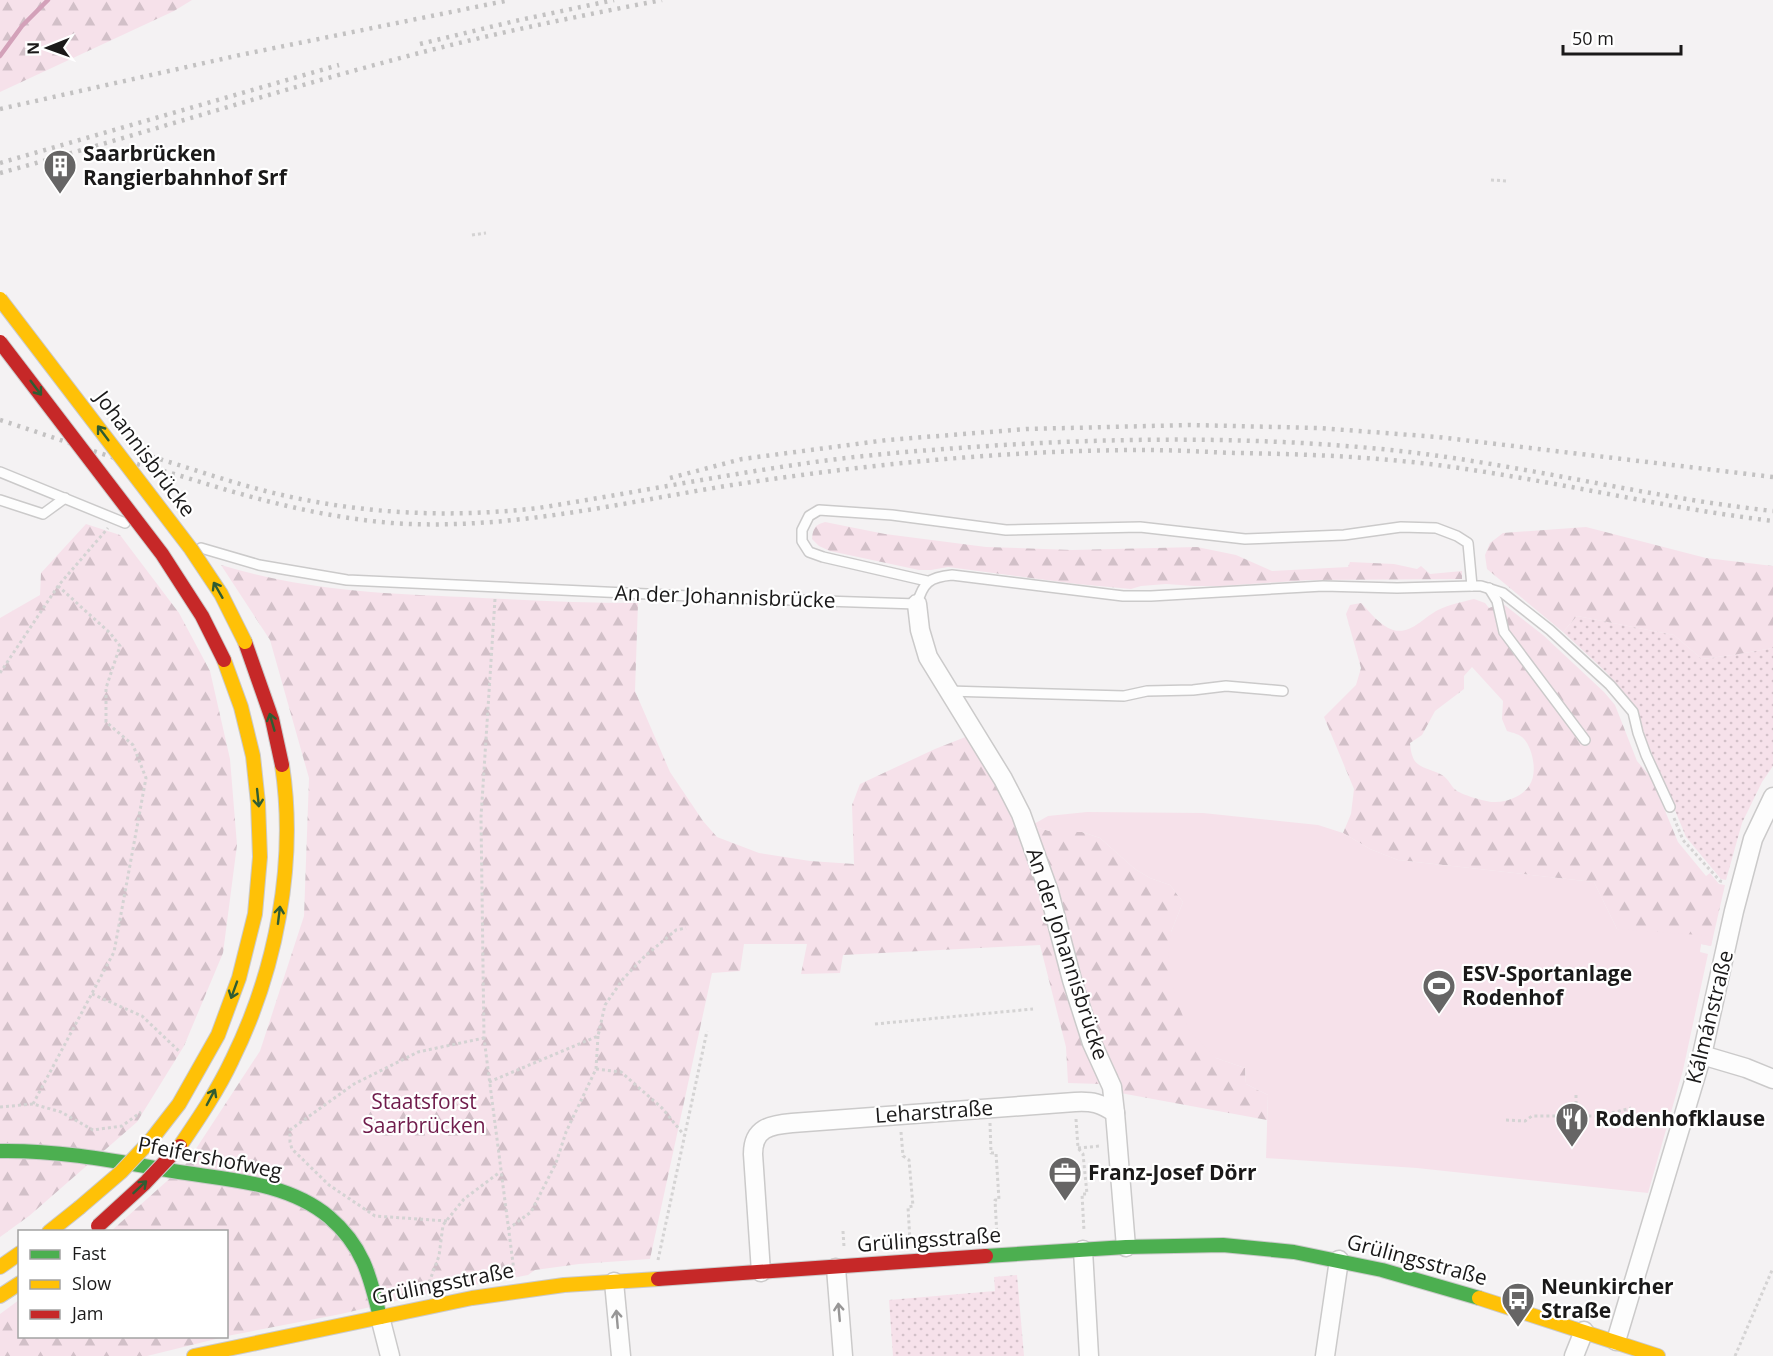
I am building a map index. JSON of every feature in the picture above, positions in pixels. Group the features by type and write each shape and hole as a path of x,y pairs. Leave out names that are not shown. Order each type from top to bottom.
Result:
{"main road":[{"name":"Johannisbrücke","path":"0,299 174,527 209,576 238,626 264,694 279,747 286,799 286,858 279,914 261,990 237,1049 203,1112 180,1146 145,1183 94,1229"},
{"path":"0,342 147,534 187,590 214,637 241,707 250,746 258,803 260,857 255,914 239,978 218,1035 178,1104 151,1140 121,1172 52,1230"},
{"name":"Pfeifershofweg","path":"0,1151 38,1151 96,1158 252,1184 301,1200 322,1212 354,1245 366,1266 380,1317"},
{"name":"Grülingsstraße","path":"194,1356 516,1291 654,1279 1126,1247 1223,1245 1294,1252 1339,1260 1420,1280 1658,1356"},
{"path":"0,1267 18,1254"},
{"path":"0,1296 18,1284"}],"street":[{"name":"An der Johannisbrücke","path":"917,604 920,630 928,657 1003,779 1021,814 1049,892 1072,980 1092,1043 1112,1087 1115,1113"},
{"name":"Kálmánstraße","path":"1616,1341 1702,1055 1747,862 1754,839 1773,796"},
{"path":"1702,1055 1773,1079"},
{"name":"Leharstraße","path":"761,1272 753,1144 762,1130 773,1125 1092,1101 1104,1104 1115,1113"},
{"path":"1115,1113 1126,1247"},
{"path":"1083,1250 1089,1356"},
{"path":"1325,1356 1339,1260"},
{"path":"836,1268 843,1356"},
{"path":"614,1282 621,1356"},
{"path":"380,1317 390,1356"},
{"path":"1574,1356 1584,1331"}],"lane":[{"path":"0,472 165,538"},
{"path":"0,500 44,514 65,498"},
{"path":"927,581 809,552 802,541 802,530 808,516 819,510 847,511 1006,530 1140,527 1245,539 1344,535 1401,527 1436,528 1468,543 1472,586"},
{"name":"An der Johannisbrücke","path":"176,541 259,566 346,580 917,604"},
{"path":"917,604 920,592 927,581 939,576 952,575 1124,596 1151,597 1323,586 1489,588 1503,593 1550,630 1610,685 1633,712 1646,755 1670,807"},
{"path":"1489,588 1497,602 1504,632 1585,740"},
{"path":"948,691 1124,696 1147,690 1193,690 1226,686 1282,691"}],"path":[{"path":"1491,180 1508,181"},
{"path":"472,235 486,233"},
{"path":"0,673 58,586 116,520"},
{"path":"33,1104 114,952 146,778 133,745 106,722 106,688 120,646 110,633 58,586"},
{"path":"496,588 481,817 484,1038 516,1291"},
{"path":"1670,807 1683,840 1720,881 1726,883"},
{"path":"508,1230 531,1212 556,1163 566,1132 596,1069 598,1036 605,1005 623,978 645,956 676,930 686,928"},
{"path":"91,994 142,1016 180,1052"},
{"path":"875,1023 1033,1009"},
{"path":"654,1279 707,1031"},
{"path":"489,1082 598,1036"},
{"path":"447,1221 375,1216 329,1185 292,1149 290,1130 354,1084 418,1052 484,1038"},
{"path":"596,1069 621,1072 662,1108 684,1135"},
{"path":"1576,1094 1576,1116"},
{"path":"1075,1102 1078,1148 1083,1154 1087,1194 1082,1194 1083,1250"},
{"path":"0,1107 33,1104 61,1112 93,1130 122,1126 146,1108"},
{"path":"989,1108 991,1154 996,1153 998,1177 999,1200 995,1200 998,1256"},
{"path":"1506,1120 1525,1121 1532,1116 1600,1116 1631,1108"},
{"path":"900,1115 903,1156 909,1160 913,1206 908,1206 911,1262"},
{"path":"1078,1148 1117,1145"},
{"path":"428,1307 425,1294 439,1256 444,1225 464,1199 501,1172"},
{"path":"1735,1356 1773,1268"}],"green space":[{"path":"0,0 192,0 174,11 0,92"},
{"path":"825,522 885,534 986,547 1072,550 1197,547 1236,555 1272,571 1348,567 1350,562 1394,564 1417,569 1421,566 1430,574 1462,571 1462,579 1309,580 1221,586 1166,584 1131,589 948,567 919,570 830,551 819,546 812,539 815,528"},
{"path":"86,524 120,535 179,613 210,671 230,759 237,845 223,953 184,1046 137,1122 29,1216 0,1237 0,618 40,595 41,573"},
{"path":"1586,527 1706,558 1773,566 1773,648 1702,659 1674,635 1577,616 1563,632 1487,569 1485,555 1490,543 1503,533"},
{"name":"Staatsforst Saarbrücken","path":"221,565 281,580 372,592 638,603 635,691 670,772 703,821 717,837 759,853 810,861 854,864 852,805 860,784 968,736 994,780 1019,833 1035,827 1053,832 1082,832 1100,838 1135,869 1150,878 1170,885 1183,902 1171,932 1216,1058 1245,1068 1246,1084 1268,1095 1267,1120 1104,1090 1100,1084 1068,1083 1066,1047 1040,945 843,955 840,973 801,974 807,944 744,944 740,971 712,973 650,1259 535,1270 528,1275 425,1294 341,1314 228,1336 228,1230 112,1230 186,1164 260,1051 304,916 309,778 270,640"},
{"path":"1474,599 1485,603 1489,608 1502,603 1543,635 1615,705 1637,761 1651,777 1678,842 1706,876 1710,873 1719,884 1725,885 1711,946 1701,944 1699,952 1617,929 1594,882 1398,860 1370,849 1343,833 1351,814 1354,789 1324,717 1356,685 1361,668 1346,614 1350,605 1361,603 1384,625 1400,631 1411,628 1442,608","holes":["1472,667 1503,701 1502,719 1507,731 1522,737 1532,755 1534,768 1532,781 1522,793 1498,802 1475,798 1457,791 1444,777 1420,765 1413,758 1410,743 1422,735 1435,711 1464,689 1464,676"]},
{"path":"1577,616 1674,635 1702,659 1773,648 1773,766 1762,782 1742,823 1726,880 1721,879 1686,837 1645,737 1637,708 1606,672 1563,632"},
{"name":"ESV-Sportanlage Rodenhof","path":"1087,812 1203,813 1318,825 1343,833 1370,849 1398,860 1594,882 1617,929 1713,936 1711,946 1701,944 1700,952 1708,954 1683,1070 1648,1193 1417,1168 1266,1158 1268,1095 1246,1084 1245,1068 1216,1058 1189,1030 1176,1000 1168,962 1171,932 1183,902 1170,885 1150,878 1135,869 1100,838 1082,832 1053,832 1035,827 1034,824 1048,816"},
{"path":"1017,1275 1024,1356 893,1356 889,1300 995,1291 994,1277"},
{"path":"18,1301 18,1338 220,1338 147,1356 0,1356 0,1314"}],"waterway":[{"path":"0,56 22,26 48,0"}],"railway":[{"path":"0,109 240,55 510,0"},
{"path":"420,44 614,0"},
{"path":"0,173 427,51 662,0"},
{"path":"0,163 339,65"},
{"path":"0,420 112,457 259,499 338,516 392,523 478,523 521,519 783,477 887,465 990,456 1146,450 1318,455 1425,464 1492,473 1692,509 1773,521"},
{"path":"670,478 742,459 887,440 1027,429 1190,425 1319,428 1438,437 1773,477"},
{"path":"143,454 244,485 306,500 364,509 422,513 480,513 538,508 786,466 890,453 1092,441 1270,441 1411,452 1669,496 1773,511"}],"traffic: fast":[{"path":"0,1151 44,1152 108,1160 234,1180 294,1196 329,1217 350,1239 364,1262 380,1317"},
{"path":"986,1256 1126,1247 1223,1245 1294,1252 1382,1270 1479,1298"}],"traffic: slow":[{"path":"0,299 191,549 221,594 245,642"},
{"path":"151,1140 179,1104 218,1035 239,978 255,914 260,857 253,756 241,707 224,660"},
{"path":"180,1146 232,1060 247,1026 271,953 279,916 287,840 282,765"},
{"path":"79,1208 121,1172 151,1140"},
{"path":"52,1230 79,1208"},
{"path":"0,1267 18,1254"},
{"path":"194,1356 472,1298 564,1285 658,1279"},
{"path":"0,1296 18,1284"},
{"path":"1479,1298 1658,1356"}],"traffic: jam":[{"path":"0,342 162,554 202,616 224,660"},
{"path":"245,642 272,719 282,765"},
{"path":"98,1226 145,1183 180,1146"},
{"path":"658,1279 986,1256"}],"place":[{"name":"Saarbrücken Rangierbahnhof Srf","path":"60,195"},
{"name":"ESV-Sportanlage Rodenhof","path":"1439,1015"},
{"name":"Rodenhofklause","path":"1572,1148"},
{"name":"Franz-Josef Dörr","path":"1065,1202"},
{"name":"Neunkircher Straße","path":"1518,1328"}]}
